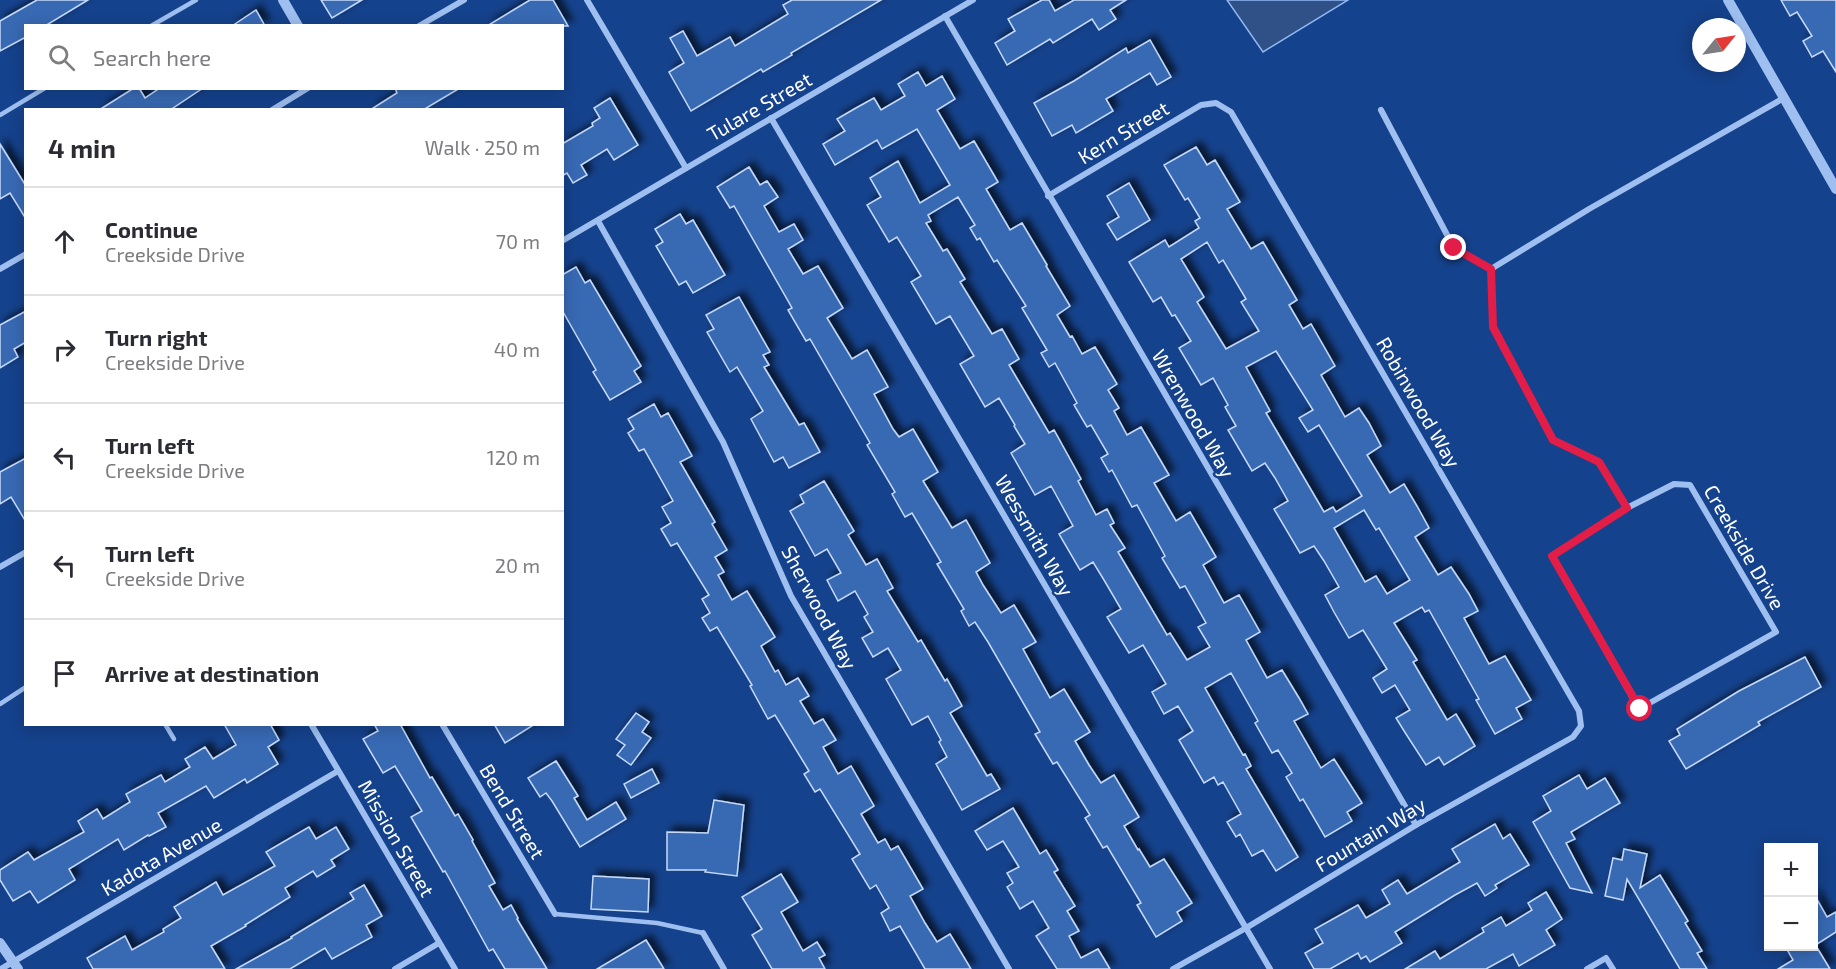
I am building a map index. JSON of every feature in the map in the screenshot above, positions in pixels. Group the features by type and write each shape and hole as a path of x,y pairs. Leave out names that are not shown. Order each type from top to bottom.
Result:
{"street":[{"path":"283,0 297,24"},
{"path":"422,24 464,0"},
{"path":"587,0 686,168"},
{"name":"Tulare Street","path":"564,240 973,0"},
{"path":"1728,0 1836,189"},
{"name":"Wrenwood Way","path":"945,16 1416,825"},
{"path":"275,108 305,90"},
{"path":"1491,269 1608,198 1784,98"},
{"name":"Kern Street","path":"1048,195 1201,105 1216,103"},
{"name":"Robinwood Way","path":"1216,103 1231,111 1580,711 1581,726"},
{"path":"1381,110 1454,248 1491,269"},
{"name":"Wessmith Way","path":"771,118 1270,969"},
{"name":"Sherwood Way","path":"598,221 723,442 791,596 1009,969"},
{"path":"1,265 24,255"},
{"path":"1491,269 1493,327 1553,440 1599,462 1627,508"},
{"name":"Creekside Drive","path":"1674,484 1690,485 1776,632 1640,709 1552,556 1627,508 1674,484"},
{"path":"0,567 24,553"},
{"name":"Mission Street","path":"312,726 455,969"},
{"name":"Bend Street","path":"443,726 555,914"},
{"name":"Fountain Way","path":"1173,969 1246,928 1416,825 1573,737 1581,726"},
{"name":"Kadota Avenue","path":"1,969 16,965 338,771"},
{"path":"703,933 724,969"},
{"path":"0,943 16,965"},
{"path":"395,969 440,943"},
{"path":"1587,969 1606,958 1613,969"}],"lane":[{"path":"154,24 196,0"},
{"path":"0,115 42,90"},
{"path":"0,704 24,688"},
{"path":"166,726 174,739"},
{"path":"555,914 657,923 703,933"}],"water":[{"path":"1227,0 1348,0 1263,52"}],"building":[{"path":"37,0 88,0 48,24 24,24 24,38 0,51 0,21"},
{"path":"321,0 362,0 332,18"},
{"path":"530,0 553,0 568,26 564,24 490,24"},
{"path":"792,0 881,0 763,72 761,69 691,111 669,72 684,63 670,38 683,31 697,56 730,37 735,46 788,14 783,5"},
{"path":"1042,0 1049,0 1055,11 1074,0 1126,0 1110,10 1116,19 1099,30 1092,19 1053,43 1050,39 1007,65 995,43 1015,31 1008,19"},
{"path":"1781,0 1836,0 1836,72 1823,51 1812,57 1803,41 1812,36 1797,12 1790,16"},
{"path":"256,10 264,24 235,24"},
{"path":"1150,40 1171,77 1157,85 1150,73 1106,99 1113,111 1076,133 1072,125 1052,136 1034,103 1126,48 1128,53"},
{"path":"918,72 926,86 942,76 955,99 937,110 960,149 974,141 998,182 986,189 1010,230 1022,223 1070,306 1057,315 1082,354 1095,347 1117,384 1108,390 1119,408 1114,411 1127,435 1141,427 1169,475 1154,483 1176,521 1190,512 1216,557 1203,565 1224,603 1239,595 1260,632 1246,640 1267,678 1282,670 1299,698 1308,714 1294,721 1321,768 1334,759 1362,803 1347,812 1352,821 1325,837 1303,799 1300,801 1286,777 1292,773 1278,750 1272,753 1255,723 1258,721 1231,673 1205,688 1243,755 1245,754 1251,766 1246,769 1298,857 1276,871 1263,850 1252,856 1240,834 1236,837 1227,822 1241,814 1223,782 1218,785 1214,777 1204,783 1179,740 1193,731 1178,706 1164,714 1152,692 1166,684 1143,645 1129,653 1107,617 1121,609 1104,580 1093,562 1080,570 1059,534 1073,526 1051,486 1035,495 1011,453 1025,444 1015,425 999,398 985,407 960,364 974,356 950,316 936,324 911,282 921,276 897,237 889,242 867,205 881,197 870,178 898,161 920,203 950,185 917,129 882,149 877,140 835,165 823,144 845,131 837,119 874,98 881,110 905,96 898,84","holes":["958,197 975,225 970,228 977,240 980,238 994,262 997,260 1026,306 1022,308 1047,350 1041,353 1049,367 1055,363 1077,403 1074,405 1087,427 1091,425 1108,454 1101,458 1109,472 1112,470 1132,507 1137,505 1165,556 1162,558 1180,588 1185,586 1206,623 1198,627 1210,647 1187,660 1170,633 1167,635 1118,552 1125,548 1110,525 1114,523 1107,509 1096,515 1078,481 1081,479 1054,430 1049,433 1009,365 1019,359 1002,329 992,334 960,282 965,279 947,249 943,251 926,223 931,221 928,215"]},
{"path":"131,90 140,90 145,98 157,90 200,90 173,108 102,108"},
{"path":"396,90 457,90 426,108 373,108 397,93"},
{"path":"610,98 638,145 614,160 607,149 581,165 587,175 573,183 567,173 564,175 564,143 593,126 592,123 600,118 594,108"},
{"path":"0,144 24,183 24,216 10,193 0,199"},
{"path":"1196,147 1207,165 1215,160 1240,202 1227,209 1251,249 1263,242 1297,300 1289,305 1303,329 1311,324 1335,366 1321,375 1345,417 1359,408 1381,446 1367,455 1390,493 1404,484 1429,528 1415,537 1438,575 1451,567 1469,594 1478,611 1464,618 1489,664 1505,656 1531,700 1516,708 1522,719 1495,734 1476,700 1479,699 1429,610 1425,612 1422,607 1394,623 1417,660 1413,662 1447,720 1456,714 1475,746 1444,765 1439,757 1426,765 1406,734 1396,718 1410,710 1395,685 1382,693 1373,678 1387,669 1363,630 1349,638 1325,595 1339,587 1324,561 1314,546 1300,553 1274,509 1288,501 1275,478 1265,463 1252,471 1228,430 1236,426 1225,407 1228,405 1213,378 1201,385 1179,348 1191,341 1161,297 1153,302 1129,262 1165,240 1169,247 1199,228 1195,221 1200,218 1188,198 1185,200 1164,165","holes":["1207,242 1219,263 1223,260 1246,299 1241,302 1259,331 1226,349 1197,302 1204,297 1181,259","1276,351 1313,410 1299,418 1308,432 1319,425 1362,496 1336,512 1333,507 1324,512 1266,413 1270,411 1246,367","1364,510 1376,530 1379,528 1410,580 1387,594 1376,576 1365,582 1334,528"]},
{"path":"749,167 760,185 767,181 778,197 764,206 779,232 794,224 803,240 788,249 803,274 818,266 843,308 827,318 852,359 867,350 888,387 874,394 893,429 899,437 913,429 938,472 923,481 952,528 966,520 975,536 990,563 976,572 983,585 1001,613 1014,605 1036,642 1023,649 1050,698 1064,689 1090,732 1075,741 1089,765 1101,783 1114,775 1139,817 1124,826 1138,850 1150,867 1164,859 1192,903 1177,912 1182,921 1156,937 1137,905 1141,903 1107,846 1103,848 1085,818 1090,815 1057,762 1053,764 1035,734 1040,732 988,642 975,622 969,626 961,611 964,609 937,564 941,562 912,513 905,517 892,494 895,492 867,445 870,443 810,339 806,341 788,310 792,308 734,206 730,208 717,187"},
{"path":"1129,183 1150,220 1117,240 1107,224 1119,217 1107,196"},
{"path":"680,214 686,224 693,220 725,275 693,293 686,281 679,285 656,246 663,242 655,229"},
{"path":"576,267 585,283 590,280 641,366 634,371 641,382 610,400 593,372 596,370 564,314 564,274"},
{"path":"739,297 770,352 763,355 769,365 764,367 799,425 804,423 820,452 789,468 783,457 774,462 751,419 763,411 737,367 730,372 707,332 714,329 706,315"},
{"path":"24,312 24,343 14,349 18,357 0,368 0,325"},
{"path":"654,404 661,417 668,413 692,456 680,462 715,522 712,524 727,550 715,557 724,572 718,575 732,600 747,591 775,637 761,646 775,672 778,670 786,685 798,678 809,696 800,701 814,724 823,719 836,740 823,747 838,774 851,766 874,806 861,814 878,843 885,839 891,850 898,846 923,889 910,896 925,923 937,942 950,934 971,969 925,969 900,926 890,931 881,913 889,908 876,885 870,889 852,859 860,854 820,789 815,792 804,774 809,771 775,715 768,719 750,686 752,685 717,627 710,631 702,618 710,613 702,599 709,595 677,543 671,546 661,529 671,523 662,507 673,501 644,449 639,451 628,433 634,429 628,419"},
{"path":"24,459 24,519 11,497 0,504 0,472"},
{"path":"824,481 854,531 848,535 866,565 877,559 893,588 887,591 918,642 921,640 945,681 947,679 962,706 950,713 987,776 991,774 1000,789 962,810 936,764 947,757 928,716 912,725 886,679 901,670 888,648 873,657 862,638 873,632 864,617 868,614 855,591 838,601 827,580 841,573 827,549 815,556 790,511 804,503 800,495"},
{"path":"1805,657 1821,687 1758,722 1760,725 1686,769 1669,741 1680,735 1677,729 1739,691"},
{"path":"636,713 649,722 642,732 651,738 631,765 617,755 625,745 616,739"},
{"path":"225,726 271,726 279,740 268,747 278,764 247,783 245,779 214,798 206,786 158,813 166,827 124,850 118,839 69,869 75,880 38,903 30,891 13,901 0,880 0,870 28,852 34,860 84,832 78,821 97,809 103,819 130,802 126,794 161,775 165,782 190,767 185,759 205,747 213,759 236,745"},
{"path":"375,726 401,726 430,778 432,777 455,816 458,814 473,840 495,883 489,886 503,910 511,905 547,969 505,969 493,949 489,951 445,871 443,872 411,817 422,811 395,766 383,773 363,739 378,731"},
{"path":"495,726 532,726 505,743"},
{"path":"556,761 578,796 574,798 587,820 616,802 626,819 580,847 546,793 540,797 528,778"},
{"path":"652,769 659,783 631,798 624,784"},
{"path":"1579,775 1587,789 1605,778 1620,803 1571,832 1575,839 1566,843 1592,893 1570,888 1533,822 1551,811 1543,796"},
{"path":"714,800 744,805 737,876 705,872 706,870 667,870 667,832 708,833"},
{"path":"1013,808 1040,854 1046,850 1058,870 1054,872 1075,906 1067,911 1079,931 1069,936 1081,958 1098,949 1110,969 1057,969 1036,936 1049,928 1033,901 1020,909 1007,887 1013,883 1007,873 1019,867 1003,841 987,850 975,831"},
{"path":"1495,824 1503,839 1510,834 1529,865 1495,885 1497,888 1485,896 1477,883 1455,895 1395,932 1402,943 1370,962 1366,956 1361,959 1358,953 1330,969 1314,969 1305,953 1323,943 1315,929 1358,905 1366,918 1390,904 1382,890 1398,880 1407,894 1460,862 1452,849"},
{"path":"309,827 316,839 336,827 349,849 331,860 335,866 317,877 313,871 285,888 290,897 211,946 225,969 93,969 87,958 125,936 132,950 164,932 163,929 181,918 174,907 216,882 223,895 275,866 266,852"},
{"path":"1624,849 1647,854 1640,888 1660,875 1688,921 1685,923 1702,951 1697,953 1707,969 1680,969 1627,879 1623,900 1605,896 1613,858 1622,860"},
{"path":"781,874 798,902 781,912 803,951 817,942 825,955 819,958 825,969 772,969 752,935 762,929 742,897"},
{"path":"593,876 649,879 648,912 591,909"},
{"path":"364,885 382,916 366,925 372,937 332,959 325,948 290,969 236,969 292,938 354,899 350,893"},
{"path":"1546,892 1562,919 1546,930 1555,945 1519,966 1513,954 1486,969 1405,969 1435,951 1440,959 1484,932 1482,928 1501,917 1506,926 1532,910 1528,903"},
{"path":"1818,901 1827,917 1836,912 1836,932 1818,943"},
{"path":"646,940 664,969 597,969"},
{"path":"1818,949 1830,969 1778,969 1793,960 1788,951"}],"route":[{"path":"1454,248 1491,269 1493,327 1553,440 1599,462 1627,508 1552,556 1640,709"}]}
